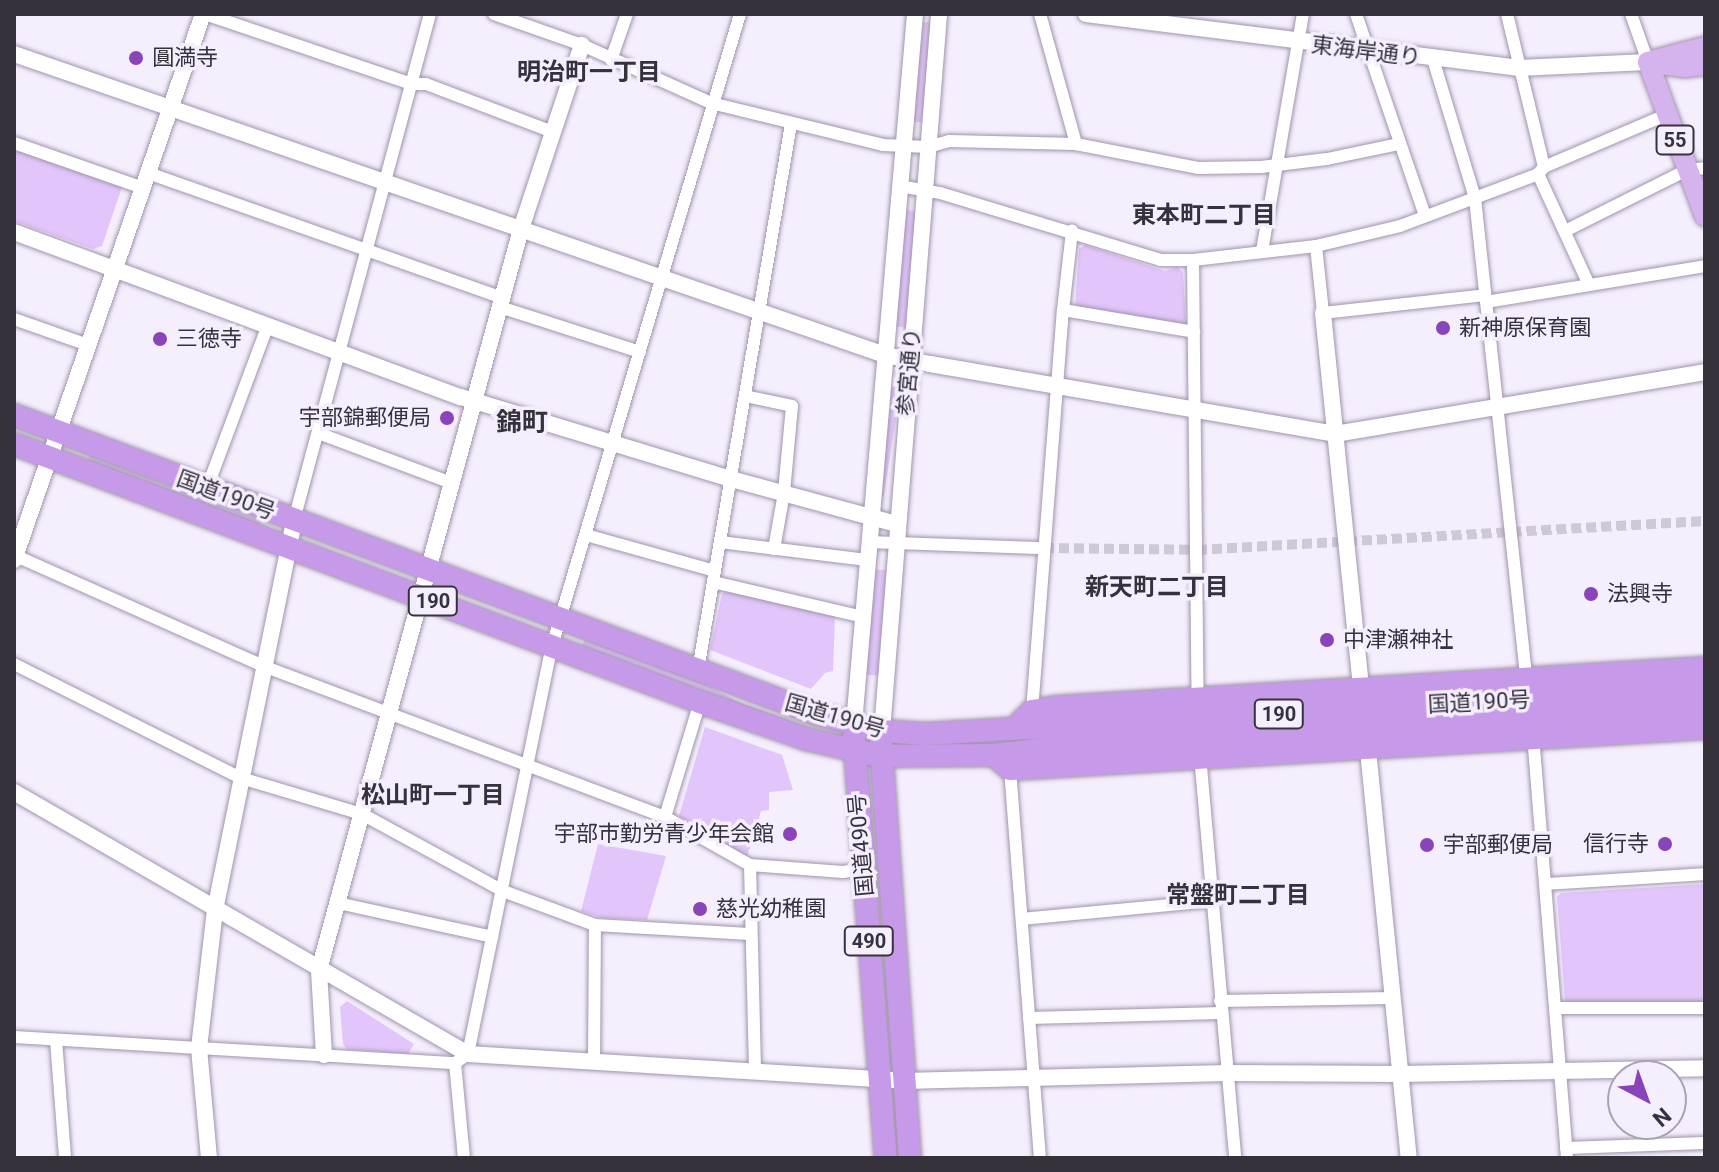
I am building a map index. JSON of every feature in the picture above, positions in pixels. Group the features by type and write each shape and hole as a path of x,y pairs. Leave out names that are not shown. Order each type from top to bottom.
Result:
{"highway":[{"name":"国道190号","path":"14,415 58,434 814,713 854,724 882,731 925,734 1014,729 1039,719 1199,728"},
{"name":"国道190号","path":"14,444 700,702 806,739 880,756 1002,762 1026,752 1199,728 1530,709 1705,708"},
{"path":"1530,709 1705,668"},
{"name":"国道190号","path":"1530,709 1705,689"},
{"path":"1002,762 1199,728 1530,709 1705,728"},
{"name":"国道490号","path":"854,724 886,1158"},
{"name":"国道490号","path":"882,731 880,756 910,1158"}],"main road":[{"path":"1648,62 1705,47"},
{"path":"1648,62 1685,67 1705,65"},
{"name":"55","path":"1648,62 1666,115 1696,169 1705,216"}],"street":[{"path":"553,132 426,84 412,84 204,14 15,557 263,666 665,817 750,865 843,872 863,869"},
{"path":"209,1158 199,1048 215,910 294,520 430,14"},
{"path":"494,14 582,45 711,103 883,145 928,147 949,141 1076,144 1198,168 1261,167 1277,162 1327,159 1399,144"},
{"path":"611,60 627,14"},
{"path":"464,1158 462,1059 503,891 552,646 614,444 711,103 717,93 740,14"},
{"name":"参宮通り","path":"854,724 869,517 915,14"},
{"name":"参宮通り","path":"882,731 939,14"},
{"path":"1040,14 1076,144"},
{"name":"東海岸通り","path":"1086,14 1518,68 1648,62"},
{"path":"1262,251 1303,14"},
{"path":"1356,14 1425,215"},
{"path":"1507,14 1541,171 1589,285"},
{"path":"1631,14 1648,62"},
{"path":"324,1055 319,970 521,229 582,45"},
{"path":"14,54 885,355 911,360 1335,434 1705,372"},
{"path":"1433,59 1475,198 1530,709 1567,1153 1705,1143"},
{"path":"899,186 924,189 1072,231 1160,260 1193,260 1316,246 1400,226 1541,171 1666,115"},
{"path":"698,670 791,124"},
{"path":"14,143 366,250 640,352"},
{"path":"1565,231 1696,169"},
{"path":"1039,719 1044,548 1072,231"},
{"path":"14,232 474,401 731,479 897,524"},
{"path":"1316,246 1409,1158"},
{"path":"1193,260 1199,728 1235,1158"},
{"path":"1323,313 1485,299 1705,266"},
{"path":"1063,310 1194,332"},
{"path":"14,319 88,345"},
{"path":"207,488 268,325"},
{"path":"745,396 792,406 784,493 774,549"},
{"path":"318,433 452,483"},
{"path":"586,535 714,577 863,617"},
{"path":"720,542 867,560"},
{"path":"868,542 1044,548"},
{"path":"14,664 241,778 362,814 503,891 595,925 750,934"},
{"path":"665,817 700,702"},
{"path":"1002,762 1022,919 1040,1158"},
{"path":"14,792 319,970 462,1059"},
{"path":"750,865 755,1073"},
{"path":"1546,884 1705,874"},
{"path":"1022,919 1213,901"},
{"path":"338,903 492,937"},
{"path":"594,1063 595,925"},
{"path":"1029,1018 1393,998"},
{"path":"1555,1008 1705,1008"},
{"path":"14,1037 324,1055 594,1063 880,1081 1227,1073 1401,1074 1705,1068"},
{"path":"56,1040 65,1158"}],"shaded area":[{"path":"923,22 932,23 921,122 913,121"},
{"path":"14,149 122,187 102,246 93,249 14,221"},
{"path":"905,210 916,211 906,328 895,327"},
{"path":"1085,245 1165,271 1177,267 1183,272 1186,324 1180,328 1075,307 1079,249"},
{"path":"888,386 901,388 884,497 871,495"},
{"path":"90,455 261,521 258,529 87,463"},
{"path":"873,569 886,570 879,676 866,675"},
{"path":"729,589 835,616 833,671 825,673 811,689 710,650 722,594"},
{"path":"585,639 693,678 741,703 803,726 802,729 582,646"},
{"path":"705,727 782,755 793,790 769,792 769,810 761,811 747,857 679,816"},
{"path":"598,844 666,856 647,920 602,918 581,911"},
{"path":"1705,884 1705,1002 1569,1004 1565,1000 1557,897 1561,893"},
{"path":"347,1001 414,1044 408,1054 347,1049 343,1044 340,1007"}],"tunnel":[{"path":"1044,548 1197,550 1705,521"}],"place":[{"name":"圓満寺","path":"136,58"},
{"name":"新神原保育園","path":"1443,328"},
{"name":"三徳寺","path":"160,339"},
{"name":"宇部錦郵便局","path":"447,418"},
{"name":"法興寺","path":"1591,594"},
{"name":"中津瀬神社","path":"1327,640"},
{"name":"宇部市勤労青少年会館","path":"790,834"},
{"name":"信行寺","path":"1665,844"},
{"name":"宇部郵便局","path":"1427,845"},
{"name":"慈光幼稚園","path":"700,909"}],"district":[{"name":"明治町一丁目","path":"589,73"},
{"name":"東本町二丁目","path":"1204,216"},
{"name":"錦町","path":"522,423"},
{"name":"新天町二丁目","path":"1157,588"},
{"name":"松山町一丁目","path":"433,796"},
{"name":"常盤町二丁目","path":"1238,896"}]}
